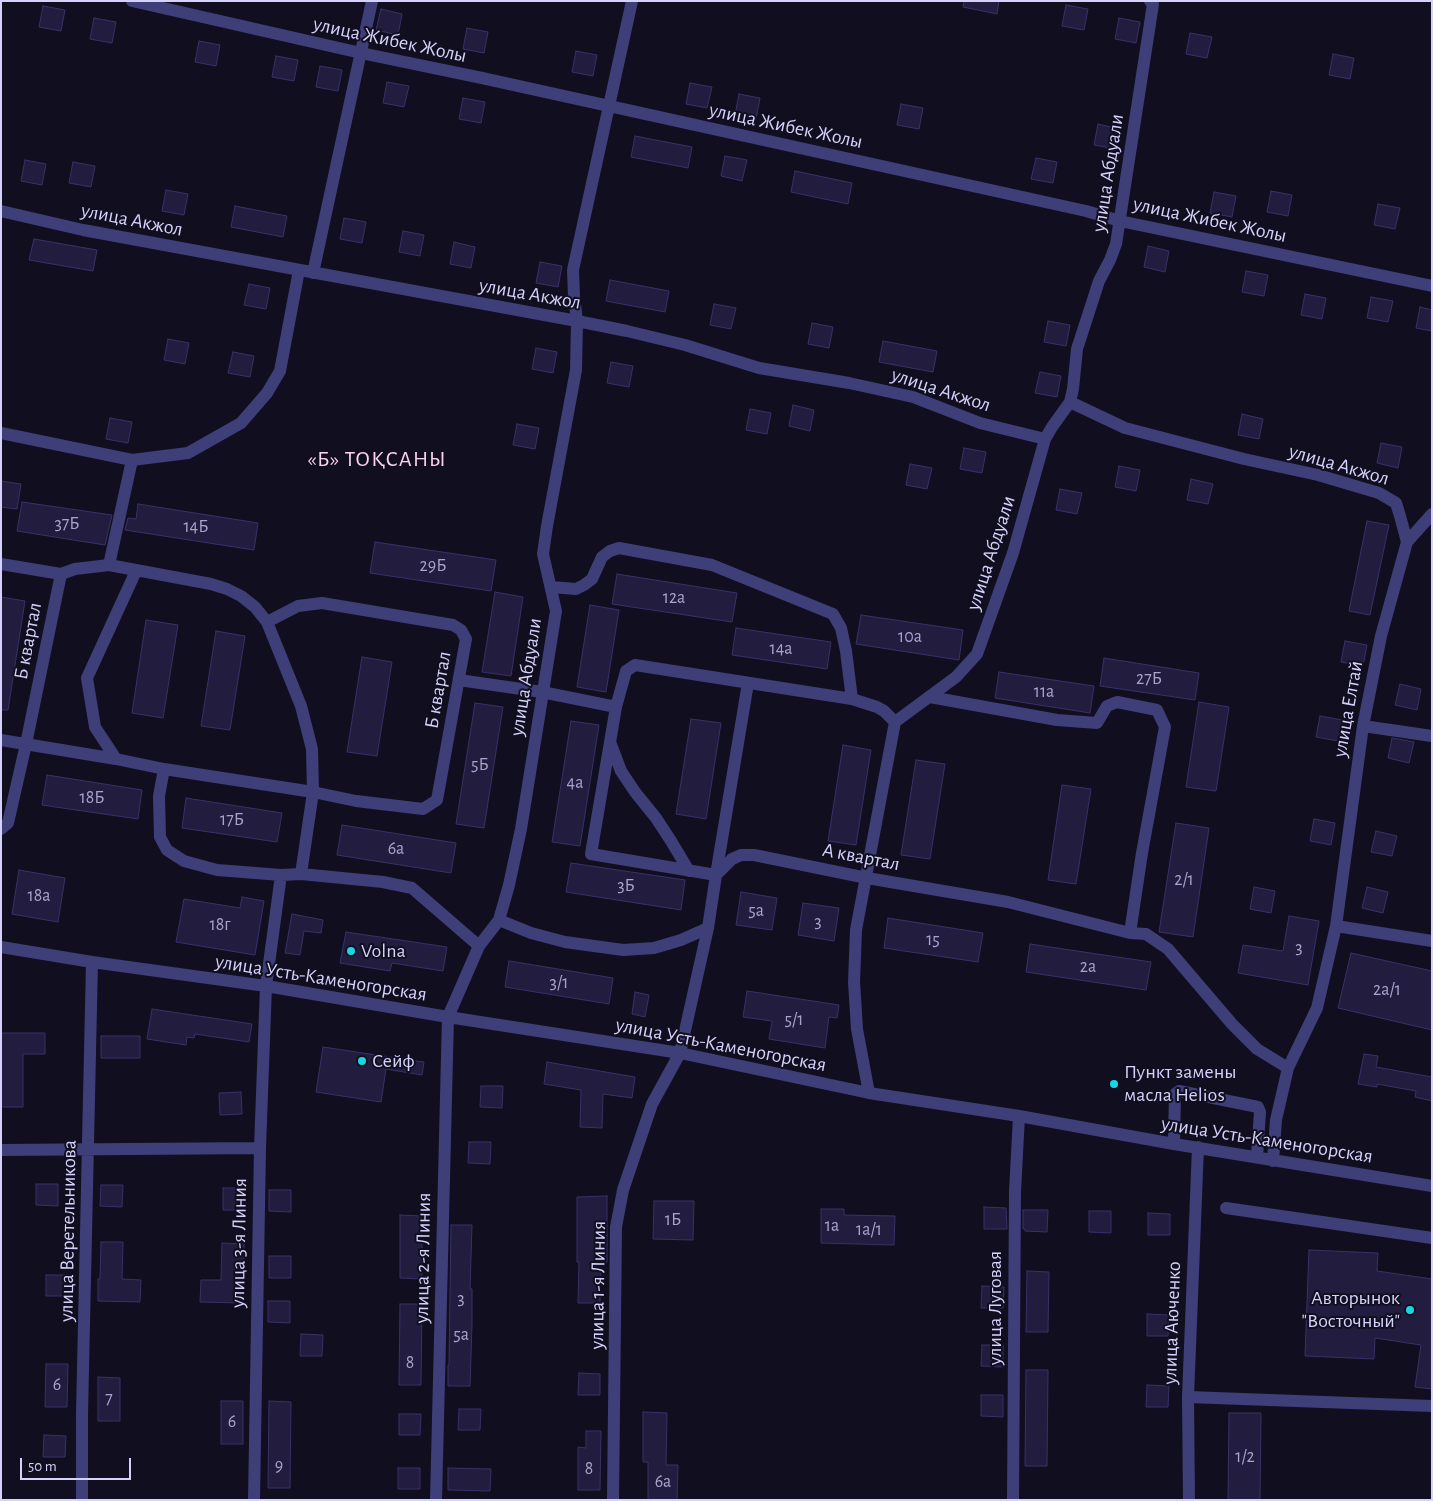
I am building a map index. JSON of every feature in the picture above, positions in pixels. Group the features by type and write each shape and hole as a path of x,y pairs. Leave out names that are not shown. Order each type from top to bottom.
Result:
{"street":[{"name":"улица Жибек Жолы","path":"132,1 361,53 1086,211 1120,221 1432,286"},
{"path":"313,273 372,1"},
{"name":"улица Абдуали","path":"499,920 521,829 556,611 543,554 576,370 577,321 573,270 632,1"},
{"name":"улица Абдуали","path":"895,722 956,677 977,654 1013,553 1045,439 1070,402 1077,349 1099,281 1116,244 1153,2"},
{"name":"улица Акжол","path":"1,211 83,230 577,321 685,345 759,368 849,383 913,397 980,423 1045,439"},
{"path":"1,433 132,460 188,453 241,423 267,393 280,371 299,270"},
{"name":"улица Акжол","path":"1070,402 1125,428 1244,459 1318,475 1379,493 1396,503 1407,542"},
{"path":"109,565 132,460"},
{"path":"1407,542 1432,514"},
{"name":"улица Елтай","path":"1273,1160 1276,1120 1288,1068 1317,1008 1336,926 1362,726 1380,636 1407,542"},
{"path":"551,587 576,588 584,585 592,579 602,557 610,551 619,548 712,566 833,614 841,628 852,699"},
{"path":"1,564 61,574 75,569 109,565 211,584 242,596 255,607 267,622 301,706 312,749 313,792 301,874"},
{"path":"116,759 95,727 87,678 136,571"},
{"name":"Б квартал","path":"26,744 61,574"},
{"name":"Б квартал","path":"1,740 164,769 313,792 356,801 423,809 437,800 466,639 461,630 453,625 322,602 298,606 267,622"},
{"path":"716,875 591,854 616,707 626,671 634,665 852,699 877,707 895,722 856,930 854,982 856,1029 869,1093"},
{"path":"459,680 542,692 616,707"},
{"name":"улица 1-я Линия","path":"614,1500 616,1227 623,1190 652,1104 680,1054 708,928 748,683"},
{"path":"930,697 1057,720 1097,723 1107,706 1117,702 1157,710 1165,727 1142,853 1130,933"},
{"path":"1362,726 1432,736"},
{"path":"610,742 621,771 672,841 689,871"},
{"path":"1,829 8,823 26,744"},
{"path":"164,769 159,796 158,820 160,838 168,850 184,861 217,870 301,874 383,882 412,888 479,946"},
{"name":"А квартал","path":"716,875 732,859 741,855 754,855 867,878 1008,902 1130,933 1146,934 1168,949 1232,1024 1257,1049 1288,1068"},
{"name":"улица 3-я Линия","path":"254,1500 260,1148 266,986 281,874"},
{"path":"448,1017 479,946 499,920 531,933 565,942 623,950 654,948 681,940 708,928"},
{"path":"1336,926 1432,942"},
{"name":"улица Усть-Каменогорская","path":"1,947 92,962 266,986 680,1054 869,1093 1019,1116 1174,1144 1432,1186"},
{"name":"улица Веретельникова","path":"82,1500 82,1404 92,962"},
{"name":"улица 2-я Линия","path":"436,1500 448,1017"},
{"path":"1174,1144 1175,1094 1179,1091 1258,1107 1260,1112 1257,1157"},
{"name":"улица Луговая","path":"1013,1500 1014,1192 1019,1116"},
{"path":"1,1150 260,1148"},
{"name":"улица Аюченко","path":"1189,1500 1188,1397 1198,1148"},
{"path":"1226,1208 1432,1238"},
{"path":"1188,1397 1432,1406"}],"building":[{"path":"964,1 999,1 997,14 963,7"},
{"path":"1066,5 1088,9 1084,30 1062,26"},
{"path":"43,6 65,10 61,31 39,27"},
{"path":"381,9 402,14 398,35 376,30"},
{"path":"94,18 116,22 112,43 90,39"},
{"path":"1119,18 1140,22 1136,43 1115,39"},
{"path":"467,28 488,32 484,53 463,49"},
{"path":"1190,33 1212,37 1207,58 1186,54"},
{"path":"199,41 220,45 216,66 195,62"},
{"path":"576,51 597,55 593,76 572,72"},
{"path":"1333,54 1354,58 1350,79 1329,75"},
{"path":"276,56 298,60 294,81 272,77"},
{"path":"320,66 342,70 338,91 316,87"},
{"path":"387,82 409,86 404,107 383,103"},
{"path":"690,83 712,87 707,108 686,104"},
{"path":"739,94 760,98 756,119 735,115"},
{"path":"463,98 485,102 481,123 459,119"},
{"path":"901,104 923,108 919,129 897,125"},
{"path":"1098,124 1119,129 1115,149 1094,145"},
{"path":"635,136 692,147 688,168 631,157"},
{"path":"725,156 747,160 742,181 721,176"},
{"path":"1036,158 1057,162 1053,183 1031,179"},
{"path":"25,160 46,164 42,185 21,181"},
{"path":"73,162 95,166 91,187 69,183"},
{"path":"795,171 852,183 848,204 791,192"},
{"path":"166,190 188,194 184,215 162,211"},
{"path":"1271,191 1292,195 1288,216 1267,212"},
{"path":"1214,192 1236,196 1232,217 1210,213"},
{"path":"1378,204 1400,208 1395,229 1374,225"},
{"path":"235,206 287,216 283,237 231,227"},
{"path":"344,218 366,222 362,243 340,239"},
{"path":"403,231 424,235 420,256 399,252"},
{"path":"34,239 97,250 93,271 29,260"},
{"path":"454,242 475,247 471,268 450,264"},
{"path":"1148,246 1169,251 1165,272 1144,267"},
{"path":"540,262 562,266 558,287 536,283"},
{"path":"1246,271 1268,275 1264,296 1242,292"},
{"path":"610,280 669,291 665,312 606,301"},
{"path":"249,284 270,288 266,309 244,305"},
{"path":"1305,294 1326,298 1322,319 1301,315"},
{"path":"1371,297 1393,301 1388,322 1367,318"},
{"path":"714,304 736,308 731,329 710,325"},
{"path":"1420,307 1432,310 1432,331 1416,328"},
{"path":"1048,321 1070,325 1066,346 1044,342"},
{"path":"812,323 833,327 829,348 808,344"},
{"path":"168,339 189,343 185,364 164,360"},
{"path":"883,341 937,351 933,372 879,362"},
{"path":"536,348 557,352 553,373 532,369"},
{"path":"233,352 254,356 250,377 228,373"},
{"path":"611,362 633,366 629,387 607,383"},
{"path":"1040,372 1061,376 1057,397 1035,393"},
{"path":"793,405 814,410 810,431 789,426"},
{"path":"750,409 771,413 767,434 746,430"},
{"path":"1242,414 1263,419 1259,439 1238,435"},
{"path":"110,418 132,422 128,443 106,439"},
{"path":"517,424 539,428 535,449 513,445"},
{"path":"1381,443 1402,447 1398,468 1377,463"},
{"path":"964,448 986,452 982,473 960,469"},
{"path":"910,464 932,468 927,489 906,485"},
{"path":"1119,466 1140,470 1136,491 1115,487"},
{"path":"1191,479 1213,484 1208,504 1187,500"},
{"path":"1,481 21,484 17,509 1,507"},
{"path":"1060,489 1082,493 1077,514 1056,510"},
{"path":"22,502 112,515 105,545 17,531"},
{"path":"138,504 258,523 254,550 125,530 128,518 136,519"},
{"path":"1367,521 1389,525 1370,615 1349,611"},
{"path":"375,542 496,560 491,591 370,573"},
{"path":"617,574 737,593 732,622 612,604"},
{"path":"495,592 523,597 511,676 482,672"},
{"path":"1,597 25,601 8,710 1,710"},
{"path":"590,605 619,610 606,692 577,687"},
{"path":"861,615 963,630 959,660 856,644"},
{"path":"146,620 178,625 163,718 132,713"},
{"path":"736,628 831,642 827,669 732,655"},
{"path":"216,631 245,636 230,730 201,726"},
{"path":"1345,641 1367,645 1363,666 1341,662"},
{"path":"362,657 392,662 377,756 347,752"},
{"path":"1104,658 1199,673 1195,700 1100,686"},
{"path":"999,672 1094,686 1090,713 995,698"},
{"path":"1400,684 1421,689 1417,710 1395,705"},
{"path":"1199,702 1229,707 1216,791 1186,787"},
{"path":"475,703 503,707 484,828 456,824"},
{"path":"1320,716 1342,720 1338,741 1316,737"},
{"path":"691,719 721,723 706,819 676,814"},
{"path":"571,721 599,725 580,846 552,842"},
{"path":"1392,738 1414,742 1409,763 1388,758"},
{"path":"843,745 871,750 856,845 828,841"},
{"path":"916,760 945,764 930,859 901,855"},
{"path":"47,775 142,790 138,819 42,805"},
{"path":"1062,785 1091,789 1076,884 1048,880"},
{"path":"186,798 282,813 277,842 182,828"},
{"path":"1314,819 1335,823 1331,845 1310,841"},
{"path":"1176,823 1209,828 1193,937 1159,932"},
{"path":"342,825 456,843 451,873 337,855"},
{"path":"1376,831 1397,836 1392,856 1371,852"},
{"path":"571,863 685,880 681,910 566,892"},
{"path":"19,870 65,878 58,922 12,914"},
{"path":"1254,887 1275,891 1271,913 1250,909"},
{"path":"1367,887 1388,892 1383,913 1362,908"},
{"path":"741,892 777,898 772,930 736,925"},
{"path":"242,897 264,901 255,955 176,942 184,899 240,908"},
{"path":"803,903 839,908 834,941 798,935"},
{"path":"292,914 323,920 321,933 304,931 300,955 285,953"},
{"path":"1289,916 1319,921 1308,985 1238,973 1243,945 1283,951"},
{"path":"888,918 983,933 978,962 884,948"},
{"path":"346,932 447,947 443,971 392,963 390,971 340,963"},
{"path":"1030,944 1151,962 1146,990 1026,972"},
{"path":"1351,953 1432,971 1432,1030 1338,1008"},
{"path":"509,961 613,978 609,1004 505,987"},
{"path":"747,991 839,1005 837,1018 829,1017 825,1048 769,1039 772,1021 743,1017"},
{"path":"635,992 649,995 645,1017 632,1014"},
{"path":"152,1009 252,1024 249,1042 195,1034 194,1038 187,1037 186,1045 147,1039"},
{"path":"1,1033 45,1033 45,1054 23,1054 23,1107 1,1107"},
{"path":"101,1036 140,1036 140,1058 101,1058"},
{"path":"323,1047 424,1062 422,1075 386,1069 381,1102 316,1092"},
{"path":"1364,1054 1378,1056 1376,1067 1432,1077 1432,1101 1415,1097 1416,1091 1377,1084 1377,1087 1358,1084"},
{"path":"547,1062 635,1077 632,1098 603,1094 602,1128 580,1127 581,1090 544,1084"},
{"path":"481,1086 503,1086 502,1108 480,1107"},
{"path":"241,1092 242,1114 220,1115 219,1093"},
{"path":"469,1142 491,1142 490,1164 468,1163"},
{"path":"36,1184 58,1184 58,1206 36,1205"},
{"path":"101,1185 123,1185 122,1207 100,1206"},
{"path":"223,1188 245,1188 245,1210 223,1210"},
{"path":"269,1190 291,1190 291,1212 269,1211"},
{"path":"607,1196 607,1262 601,1262 600,1303 578,1303 577,1197"},
{"path":"654,1201 694,1201 693,1240 653,1239"},
{"path":"984,1207 1006,1208 1007,1229 984,1229"},
{"path":"821,1209 844,1209 844,1215 895,1216 894,1245 821,1243"},
{"path":"1023,1210 1048,1210 1047,1232 1025,1231 1023,1229"},
{"path":"1089,1211 1111,1211 1111,1233 1089,1232"},
{"path":"1148,1213 1170,1214 1170,1235 1148,1235"},
{"path":"400,1215 422,1216 422,1279 400,1278"},
{"path":"451,1225 472,1225 470,1386 448,1386"},
{"path":"101,1242 123,1242 122,1279 141,1280 140,1302 98,1301"},
{"path":"222,1243 244,1244 243,1303 200,1302 201,1280 221,1280"},
{"path":"1309,1250 1378,1253 1377,1271 1432,1279 1432,1389 1415,1387 1421,1345 1375,1338 1374,1359 1305,1356"},
{"path":"269,1256 291,1256 291,1278 269,1278"},
{"path":"1027,1271 1049,1272 1048,1332 1026,1332"},
{"path":"46,1275 68,1275 68,1296 46,1296"},
{"path":"982,1286 1004,1287 1003,1308 981,1308"},
{"path":"268,1301 290,1301 290,1323 268,1322"},
{"path":"400,1304 422,1304 421,1385 399,1385"},
{"path":"1147,1314 1169,1315 1168,1336 1147,1336"},
{"path":"301,1334 323,1335 322,1356 300,1356"},
{"path":"982,1345 1003,1345 1003,1367 981,1366"},
{"path":"46,1364 68,1364 67,1407 45,1407"},
{"path":"1026,1370 1048,1370 1047,1466 1025,1466"},
{"path":"579,1373 600,1374 600,1395 578,1395"},
{"path":"98,1377 120,1378 120,1421 98,1421"},
{"path":"1147,1385 1169,1386 1168,1407 1146,1407"},
{"path":"981,1395 1003,1395 1003,1417 981,1416"},
{"path":"221,1401 243,1401 243,1444 221,1444"},
{"path":"269,1401 291,1402 290,1488 268,1488"},
{"path":"459,1409 481,1409 480,1430 458,1430"},
{"path":"643,1412 667,1413 666,1465 678,1465 677,1500 648,1500 648,1462 643,1462"},
{"path":"1229,1413 1261,1413 1260,1500 1228,1500"},
{"path":"399,1414 421,1414 420,1435 399,1435"},
{"path":"586,1431 601,1431 600,1490 578,1490 578,1447 586,1448"},
{"path":"44,1435 66,1436 65,1457 43,1457"},
{"path":"398,1468 420,1468 420,1489 398,1489"},
{"path":"448,1468 491,1469 490,1491 448,1490"}],"place":[{"name":"Volna","path":"351,951"},
{"name":"Сейф","path":"362,1061"},
{"name":"Пункт замены масла Helios","path":"1114,1084"},
{"name":"Авторынок \"Восточный\"","path":"1410,1310"}],"district":[{"name":"«Б» ТОҚСАНЫ","path":"377,459"}]}
